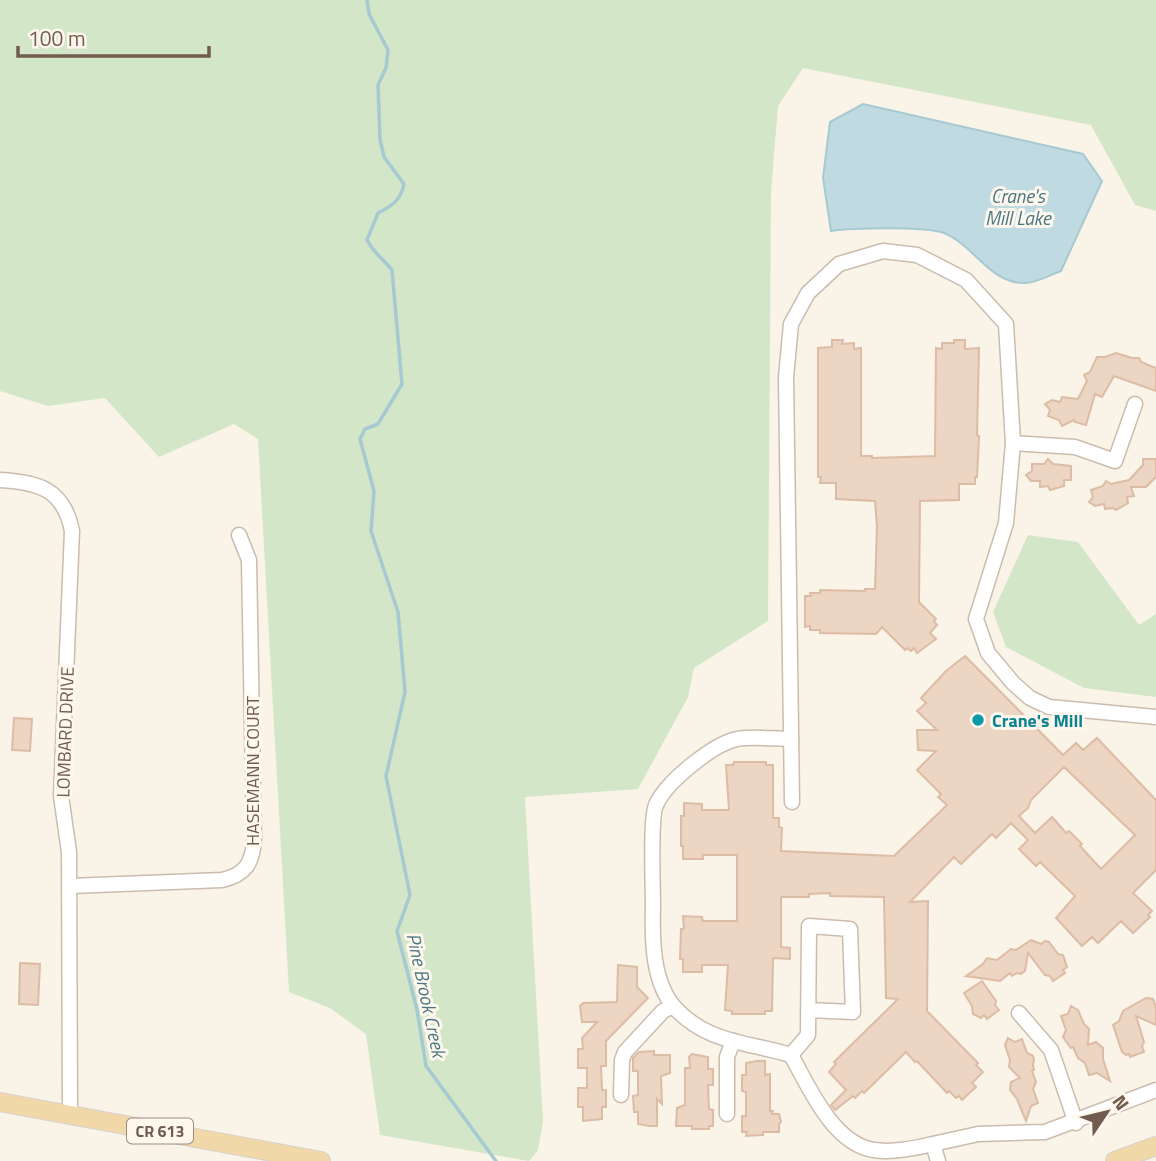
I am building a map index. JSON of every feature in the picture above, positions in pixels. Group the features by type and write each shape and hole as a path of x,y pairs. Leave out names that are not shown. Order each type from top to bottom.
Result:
{"main road":[{"name":"CR 613","path":"0,1102 321,1161"},
{"path":"1115,1161 1156,1146"}],"street":[{"path":"792,802 786,377 791,324 808,293 839,264 883,251 918,255 966,279 1006,324 1013,443 1006,523 976,619 988,653 1013,683 1030,698 1049,707 1156,717"},
{"path":"1013,443 1075,447 1115,461 1135,404"},
{"name":"LOMBARD DRIVE","path":"0,480 30,483 51,492 65,510 72,531 61,796 69,852 70,886 70,1115"},
{"name":"HASEMANN COURT","path":"70,886 222,880 241,874 251,860 254,839 249,560 239,535"},
{"path":"791,739 737,739 714,749 669,783 655,807 654,953 660,984 673,1006 690,1022 710,1035 791,1055 841,1135 872,1150 903,1149 978,1134 1045,1132 1156,1090"},
{"path":"791,1055 808,1035 808,1010 809,926 850,929 853,1012 808,1010"},
{"path":"621,1094 622,1060 625,1052 663,1011 673,1006"},
{"path":"1019,1013 1051,1050 1076,1122"},
{"path":"727,1114 727,1057 733,1041"},
{"path":"933,1144 938,1161"}],"green space":[{"path":"0,0 1156,0 1156,211 1135,205 1091,125 803,68 778,106 771,193 768,621 694,668 688,697 638,789 525,797 543,1121 538,1150 529,1161 380,1135 366,1034 330,1008 289,992 258,439 234,424 159,457 105,398 48,406 0,391"},
{"path":"1028,535 1078,542 1139,625 1156,614 1156,697 1084,688 1006,647 993,612"}],"water":[{"name":"Crane's Mill Lake","path":"863,104 1083,154 1102,181 1061,271 1034,282 1013,282 992,271 964,246 944,233 905,228 831,231 823,178 830,122"}],"building":[{"path":"832,340 843,340 842,344 854,343 854,349 861,348 861,456 872,458 935,456 936,348 942,349 942,343 965,340 965,349 979,348 979,436 975,484 959,484 959,500 920,501 919,602 936,619 934,621 937,625 930,633 936,639 917,653 914,648 911,651 907,648 905,650 882,627 876,634 820,633 820,630 810,630 810,626 805,627 805,596 811,596 810,593 820,593 820,590 875,589 875,501 836,499 836,483 820,483 821,477 818,477 818,348 832,347"},
{"path":"1116,353 1139,358 1141,362 1156,368 1156,391 1114,376 1102,397 1095,394 1086,425 1074,420 1062,426 1059,420 1048,416 1050,410 1045,404 1052,400 1060,402 1062,397 1078,399 1087,381 1084,375 1090,372 1097,357"},
{"path":"1048,459 1053,464 1071,466 1071,480 1064,480 1064,486 1050,490 1048,486 1040,487 1040,481 1031,481 1026,475 1032,471 1032,464 1044,464"},
{"path":"1143,459 1156,459 1156,477 1146,487 1131,487 1134,496 1127,497 1128,503 1116,510 1105,509 1104,504 1095,506 1089,502 1093,497 1091,490 1103,486 1106,481 1111,484 1129,480 1143,465"},
{"name":"Crane's Mill","path":"965,656 1063,755 1076,743 1083,750 1097,738 1156,800 1156,870 1133,893 1152,911 1148,915 1150,917 1133,933 1121,921 1098,943 1092,937 1082,946 1056,918 1075,896 1040,862 1036,866 1019,849 1028,840 1011,823 996,838 992,834 961,864 954,857 910,902 928,901 927,1011 978,1063 976,1065 983,1072 972,1083 976,1087 962,1100 959,1096 956,1098 949,1091 947,1093 906,1052 864,1093 862,1091 855,1098 853,1096 835,1110 831,1105 846,1090 829,1072 836,1064 834,1062 898,999 886,998 884,897 830,896 830,893 809,894 809,897 781,897 781,947 790,948 790,959 773,958 772,1011 765,1011 765,1014 732,1014 732,1011 725,1010 728,965 702,965 702,972 683,972 683,959 680,959 683,916 702,917 703,921 737,921 737,855 703,855 703,859 683,859 681,816 684,816 684,803 702,804 702,810 729,810 726,765 733,765 734,762 766,762 766,765 773,765 773,818 779,818 779,827 782,828 781,851 894,856 947,805 938,797 941,794 917,770 936,751 918,750 917,730 937,730 917,711 926,703 921,698 946,671","holes":["1064,767 1135,835 1101,869 1080,846 1082,844 1069,831 1066,833 1052,817 1035,833 1019,816"]},
{"path":"14,718 32,719 30,751 12,750"},
{"path":"1031,940 1041,944 1049,942 1058,954 1063,955 1067,967 1063,970 1065,973 1053,981 1028,953 1025,971 1021,974 1012,976 1010,973 1000,981 966,976 987,958 997,960 1011,949 1016,950"},
{"path":"20,963 40,964 38,1005 19,1004"},
{"path":"618,965 637,967 637,987 648,998 606,1041 606,1066 601,1066 606,1107 602,1107 602,1119 583,1121 583,1107 578,1107 578,1088 587,1088 587,1068 578,1068 578,1049 583,1049 582,1038 597,1022 582,1022 580,1006 583,1003 617,1002"},
{"path":"982,981 999,1010 987,1019 984,1015 981,1018 973,1014 972,1006 964,993"},
{"path":"1146,998 1153,999 1156,1007 1156,1025 1136,1016 1144,1042 1144,1052 1130,1057 1122,1052 1113,1025 1119,1021 1123,1011"},
{"path":"1071,1006 1078,1010 1089,1029 1088,1045 1096,1042 1103,1048 1103,1059 1110,1081 1097,1073 1089,1075 1085,1063 1078,1058 1073,1047 1071,1048 1063,1037 1066,1030 1061,1016 1068,1014"},
{"path":"1008,1038 1015,1042 1022,1039 1027,1053 1033,1056 1034,1060 1032,1071 1036,1082 1033,1089 1038,1103 1031,1106 1026,1121 1010,1090 1011,1082 1020,1078 1009,1067 1010,1060 1005,1045"},
{"path":"654,1051 654,1055 670,1055 670,1073 661,1076 662,1104 657,1099 657,1126 649,1126 638,1124 638,1112 634,1112 633,1096 638,1095 638,1071 633,1071 633,1058 639,1052"},
{"path":"692,1054 708,1057 708,1069 713,1069 713,1085 708,1085 709,1109 713,1110 713,1126 709,1126 709,1129 676,1126 677,1108 685,1105 685,1068 690,1068 689,1057"},
{"path":"765,1061 765,1075 770,1074 770,1111 773,1111 772,1114 779,1114 781,1122 779,1132 746,1136 747,1132 742,1132 742,1116 746,1116 746,1092 742,1091 742,1075 746,1075 746,1063"}],"waterway":[{"name":"Pine Brook Creek","path":"367,0 369,14 388,50 386,68 378,85 380,139 384,157 404,184 395,202 378,213 367,240 392,270 402,384 378,424 365,429 360,439 374,491 371,531 398,612 405,692 386,776 410,895 397,931 417,1010 426,1066 496,1161"}],"place":[{"name":"Crane's Mill","path":"978,720"}]}
